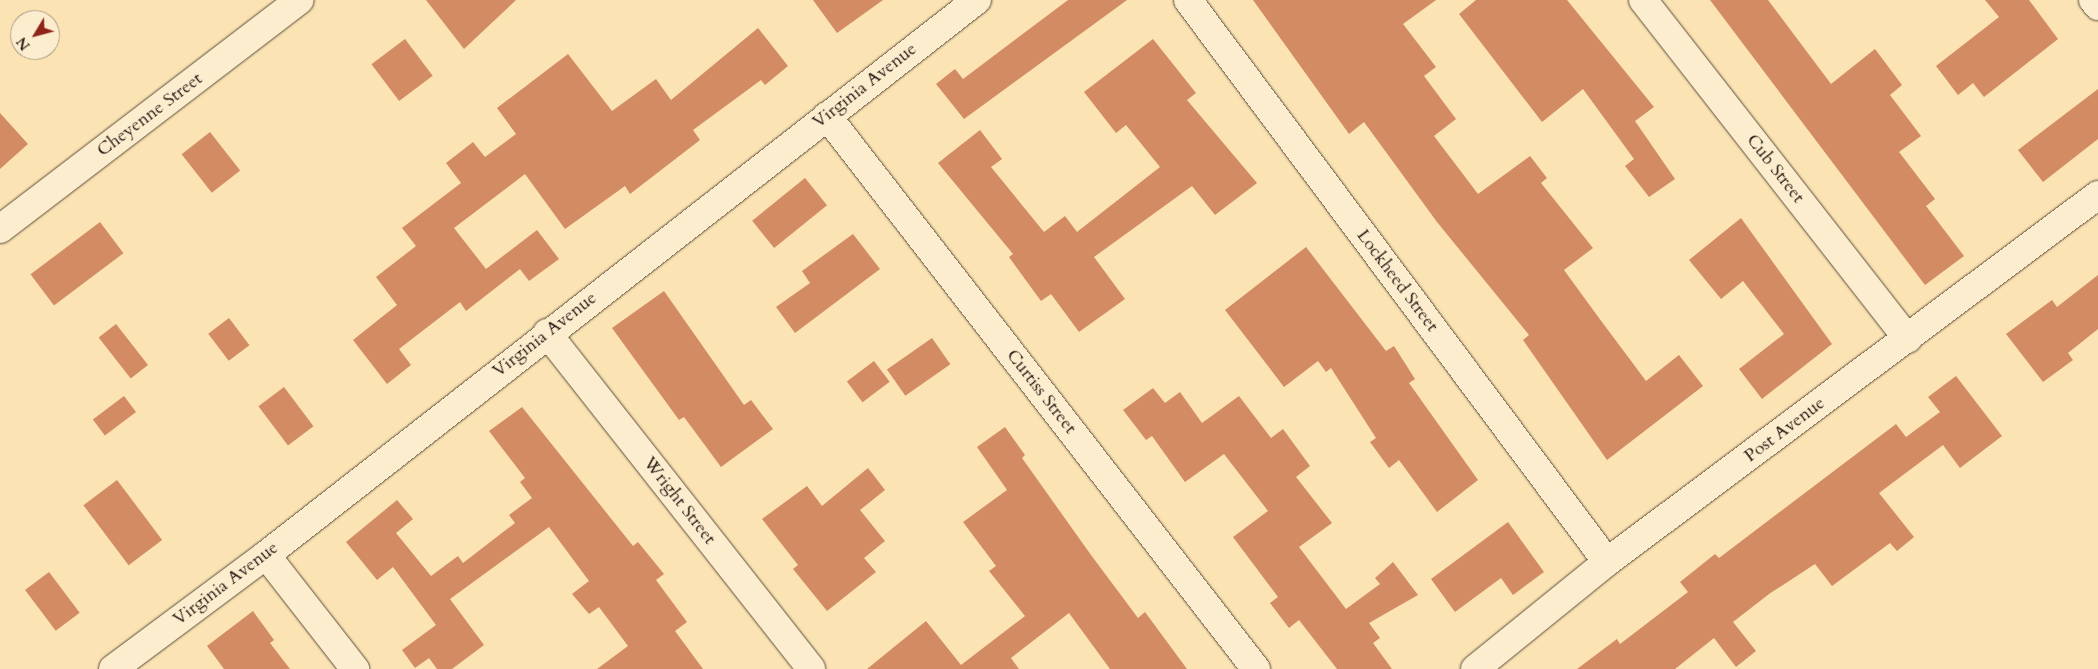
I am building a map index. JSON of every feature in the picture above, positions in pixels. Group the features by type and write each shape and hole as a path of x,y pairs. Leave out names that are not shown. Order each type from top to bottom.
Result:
{"street":[{"name":"Cheyenne Street","path":"0,230 300,0"},
{"name":"Virginia Avenue","path":"113,669 266,555 546,333 977,0"},
{"name":"Lockheed Street","path":"1188,0 1607,562"},
{"name":"Cub Street","path":"1643,0 1908,339"},
{"path":"2093,0 2098,6"},
{"name":"Curtiss Street","path":"827,116 1256,669"},
{"name":"Post Avenue","path":"1475,669 1607,562 1908,339 2098,195"},
{"name":"Wright Street","path":"546,333 811,669"},
{"path":"266,555 355,669"}],"building":[{"path":"426,0 516,0 464,49"},
{"path":"813,0 883,0 837,33"},
{"path":"1068,0 1127,0 964,119 936,84 955,69 963,79"},
{"path":"1253,0 1436,0 1403,24 1436,67 1424,76 1456,119 1434,136 1478,194 1530,156 1547,178 1541,183 1593,248 1564,270 1646,381 1679,355 1703,386 1607,460 1523,340 1529,335 1437,222 1364,122 1349,134"},
{"path":"1476,0 1567,0 1654,107 1635,121 1675,179 1649,197 1625,166 1634,159 1583,89 1542,122 1459,14"},
{"path":"1710,0 1768,0 1831,84 1875,49 1902,85 1890,95 1921,136 1899,152 1935,199 1926,206 1964,256 1925,285"},
{"path":"1985,0 2029,0 2058,39 1984,97 1973,83 1958,95 1936,66 1999,17"},
{"path":"758,28 788,66 765,85 761,80 693,130 700,140 630,194 625,186 565,229 525,174 454,228 486,269 537,230 559,259 529,281 520,269 466,311 460,302 399,349 411,365 387,384 353,340 397,305 376,277 416,246 402,228 461,183 446,163 473,142 485,157 516,134 497,108 568,54 612,111 656,79 671,100"},
{"path":"405,39 433,76 399,101 371,64"},
{"path":"1153,39 1196,93 1187,100 1257,183 1215,215 1192,186 1094,257 1125,299 1079,332 1051,294 1041,301 1009,257 1013,254 938,163 980,130 1002,159 991,167 1044,232 1065,216 1077,232 1160,167 1126,125 1116,133 1084,92"},
{"path":"2098,89 2098,139 2043,182 2018,150"},
{"path":"0,113 28,144 0,169"},
{"path":"210,132 240,171 212,193 182,154"},
{"path":"805,178 827,205 774,248 752,221"},
{"path":"1741,218 1832,344 1762,399 1739,369 1784,334 1743,281 1721,299 1689,260"},
{"path":"100,222 123,253 54,306 31,274"},
{"path":"853,234 880,269 795,333 776,307 810,283 802,271"},
{"path":"1306,247 1386,351 1394,346 1415,379 1409,383 1478,480 1437,512 1399,460 1389,468 1370,442 1376,438 1331,368 1326,372 1318,361 1284,387 1225,310"},
{"path":"2098,275 2098,329 2068,353 2073,360 2043,382 2006,334 2052,300 2057,307"},
{"path":"664,291 744,405 751,400 773,429 721,467 684,417 679,420 612,328"},
{"path":"229,318 249,345 229,361 208,334"},
{"path":"116,324 148,365 131,379 99,338"},
{"path":"932,338 950,364 905,396 887,370"},
{"path":"874,361 890,382 862,402 847,381"},
{"path":"1956,376 2002,436 1960,468 1943,445 1879,493 1914,537 1897,551 1890,543 1832,586 1815,564 1769,594 1733,622 1756,651 1736,667 1714,638 1675,669 1577,669 1617,639 1620,644 1688,592 1680,582 1715,554 1719,558 1896,424 1906,437 1940,412 1928,397"},
{"path":"284,387 313,426 288,445 258,406"},
{"path":"1153,388 1165,403 1180,392 1202,423 1239,396 1271,438 1283,429 1310,466 1296,477 1332,523 1299,547 1346,609 1380,584 1375,578 1393,562 1418,595 1369,623 1380,638 1373,643 1392,669 1337,669 1299,620 1289,628 1270,603 1278,597 1233,537 1268,511 1224,454 1185,482 1152,436 1146,440 1123,410"},
{"path":"124,396 136,412 105,435 93,419"},
{"path":"522,407 633,546 638,542 664,574 656,580 687,622 675,631 703,669 597,669 628,646 599,607 589,614 572,594 589,581 549,527 450,599 484,645 452,669 437,669 429,658 415,668 402,650 436,625 393,567 377,580 346,542 397,500 413,519 396,533 431,576 458,556 463,563 515,523 509,515 532,498 520,482 525,478 489,431"},
{"path":"1005,427 1025,455 1022,458 1138,618 1145,612 1187,669 1110,669 1069,613 1011,658 1019,669 867,669 926,621 961,665 1025,616 989,571 996,566 963,522 1007,490 977,447"},
{"path":"868,468 885,490 860,510 885,541 864,558 876,572 827,611 793,569 798,565 762,519 807,486 822,506"},
{"path":"117,480 162,540 129,565 83,505"},
{"path":"1508,522 1544,572 1513,595 1501,578 1455,612 1431,579"},
{"path":"49,572 80,613 56,631 25,590"},
{"path":"253,611 274,640 270,643 290,669 224,669 207,646"}]}
